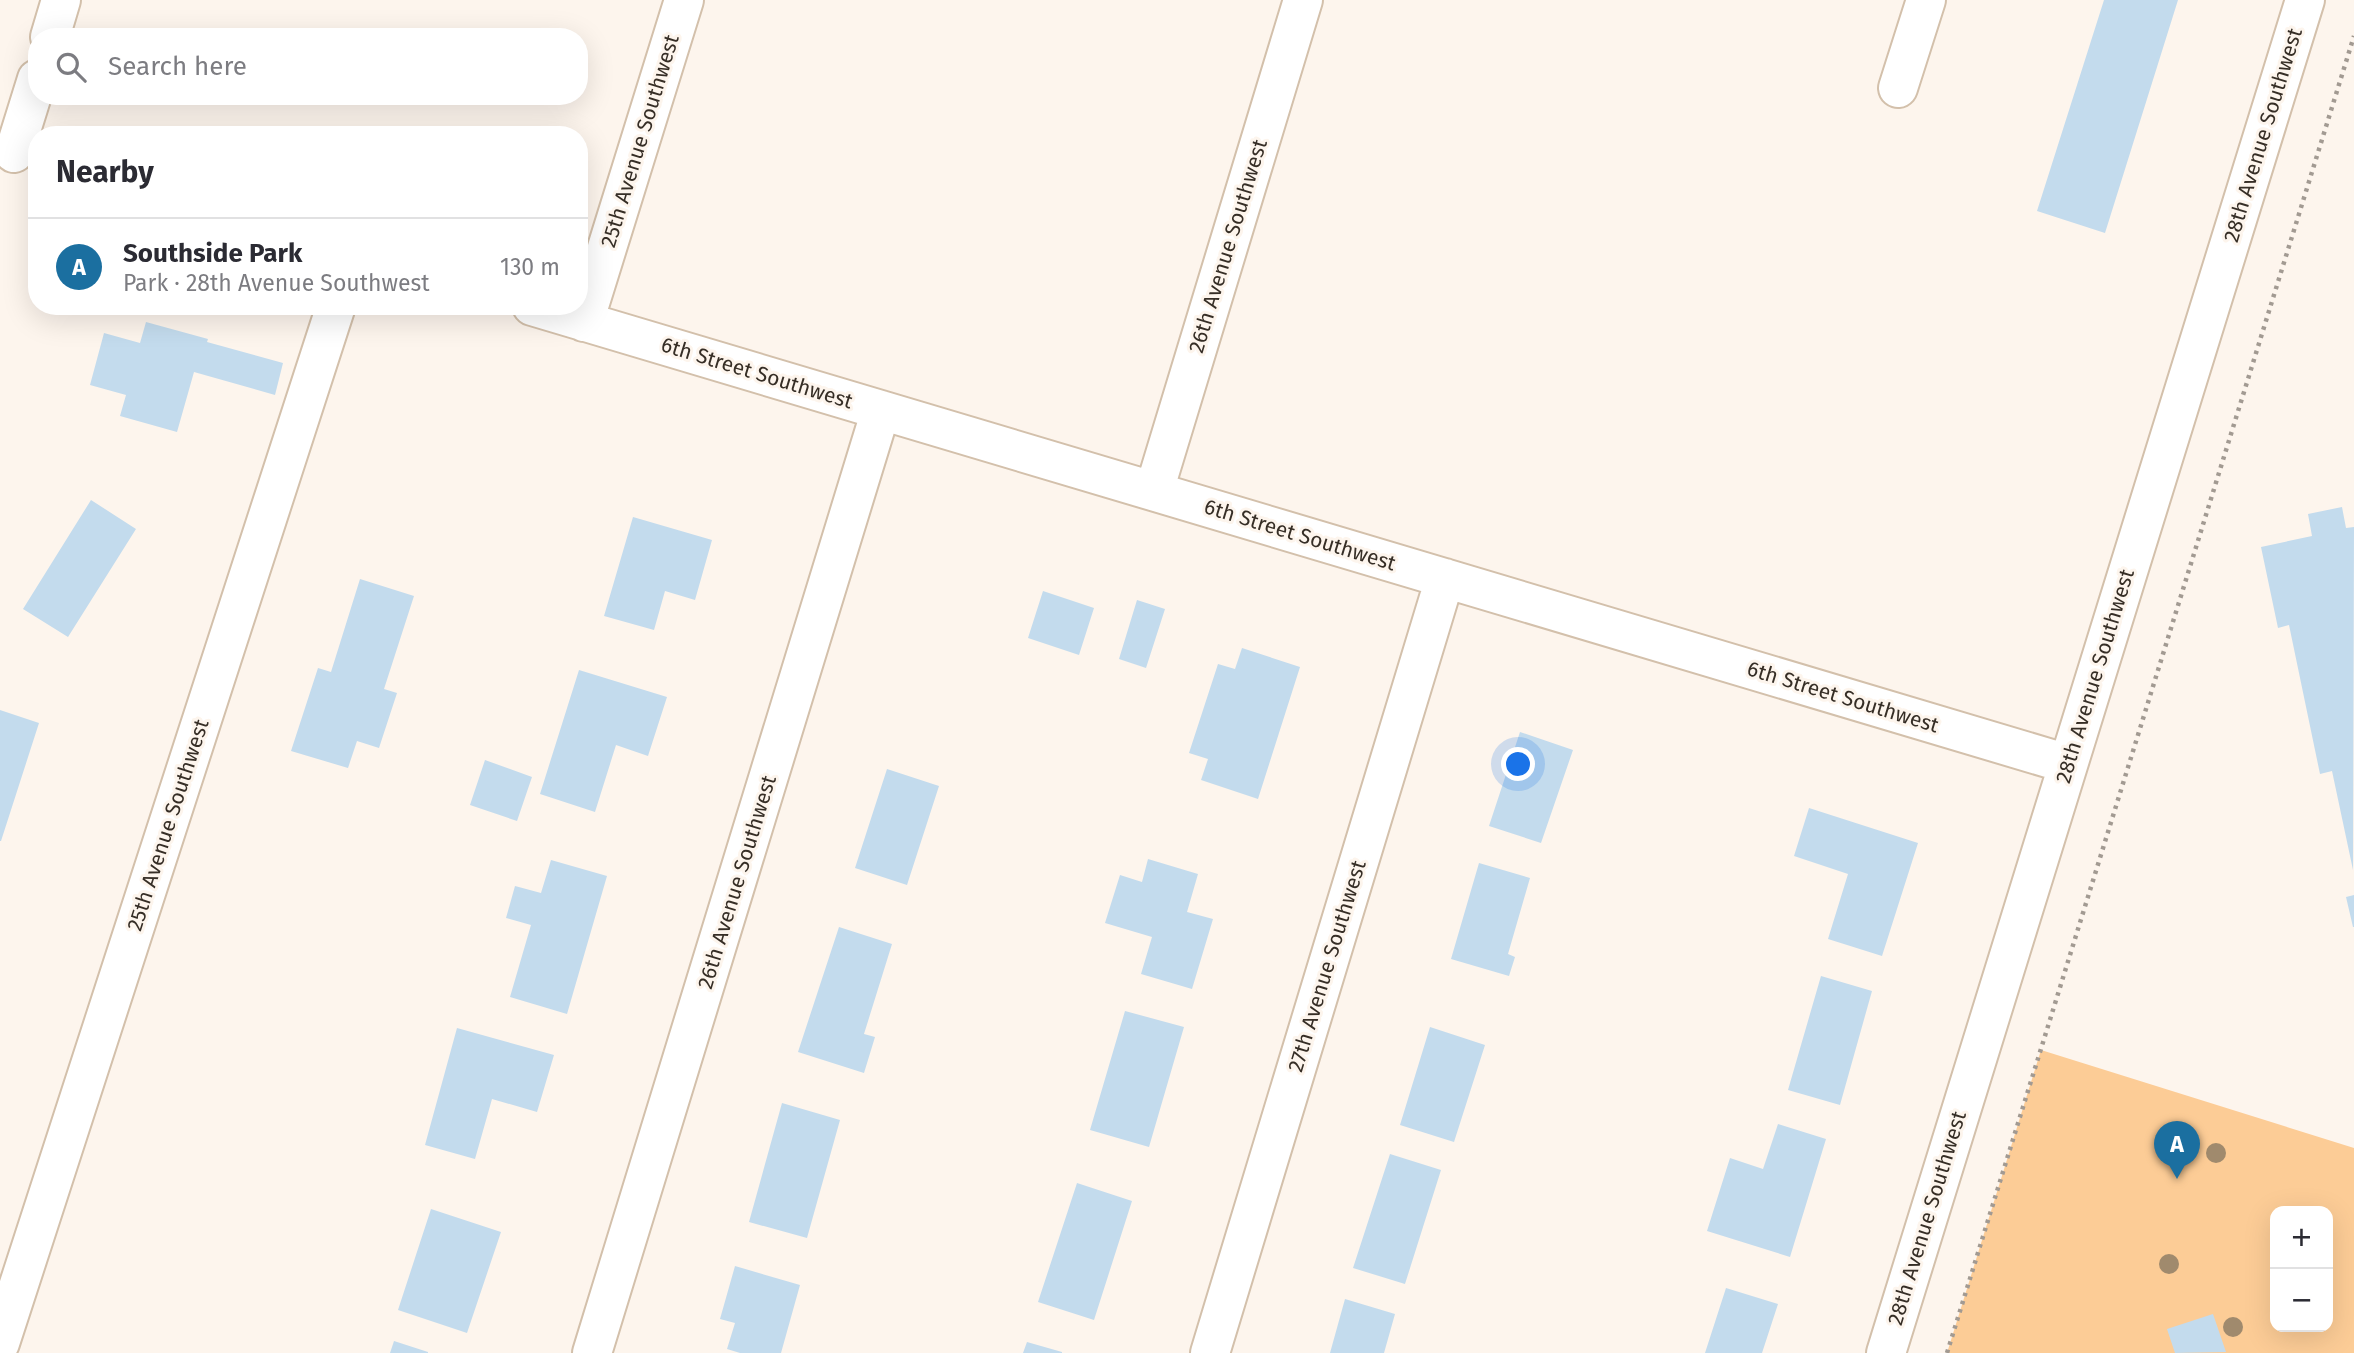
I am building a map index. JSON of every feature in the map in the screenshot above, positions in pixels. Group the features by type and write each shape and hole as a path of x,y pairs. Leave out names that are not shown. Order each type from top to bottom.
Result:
{"street":[{"path":"53,28 61,0"},
{"name":"25th Avenue Southwest","path":"588,309 684,0"},
{"name":"26th Avenue Southwest","path":"1154,491 1303,0"},
{"path":"1898,88 1926,0"},
{"name":"28th Avenue Southwest","path":"1886,1353 2305,0"},
{"path":"17,154 30,105"},
{"name":"25th Avenue Southwest","path":"0,1343 333,315"},
{"name":"6th Street Southwest","path":"561,315 2068,764"},
{"name":"25th Avenue Southwest","path":"584,322 586,315"},
{"name":"26th Avenue Southwest","path":"592,1353 881,411"},
{"name":"27th Avenue Southwest","path":"1210,1353 1445,578"}],"path":[{"path":"1947,1353 2354,36"}],"shaded area":[{"path":"2041,1050 2354,1148 2354,1353 1947,1353"}],"building":[{"path":"2104,0 2178,0 2105,233 2037,211"},
{"path":"146,322 283,363 275,395 194,372 177,432 120,416 126,395 90,385 104,333 140,343"},
{"path":"91,500 136,529 68,637 23,609"},
{"path":"2342,507 2346,528 2354,527 2353,870 2332,771 2320,774 2289,625 2278,628 2261,547 2312,536 2308,514"},
{"path":"633,517 712,540 695,600 665,591 654,630 604,616"},
{"path":"360,579 414,596 384,689 397,693 379,748 357,741 348,768 291,751 318,668 331,672"},
{"path":"1043,591 1094,608 1079,655 1028,638"},
{"path":"1137,600 1165,609 1146,668 1119,659"},
{"path":"1242,648 1300,667 1258,799 1201,780 1208,759 1189,753 1218,664 1235,669"},
{"path":"579,670 667,697 648,756 616,745 595,812 540,794"},
{"path":"0,710 39,723 1,841 0,841"},
{"path":"1520,732 1573,750 1541,843 1489,826"},
{"path":"485,760 532,777 517,821 470,805"},
{"path":"887,769 939,786 907,885 855,868"},
{"path":"1809,808 1918,843 1882,956 1828,939 1848,874 1794,856"},
{"path":"1148,859 1198,874 1187,912 1213,919 1192,989 1141,974 1152,937 1105,923 1120,875 1142,882"},
{"path":"551,860 607,876 567,1014 510,997 531,925 506,918 515,886 541,893"},
{"path":"1479,863 1530,878 1508,954 1515,957 1509,976 1451,959"},
{"path":"2354,895 2354,927 2353,927 2346,897"},
{"path":"839,927 892,944 864,1034 875,1037 864,1073 798,1052"},
{"path":"1821,976 1872,991 1840,1105 1788,1090"},
{"path":"1125,1011 1184,1027 1149,1147 1090,1130"},
{"path":"1430,1027 1485,1045 1454,1142 1400,1125"},
{"path":"457,1028 554,1055 537,1112 492,1099 475,1159 425,1145"},
{"path":"782,1103 840,1120 807,1238 749,1222"},
{"path":"1778,1124 1826,1139 1790,1257 1707,1231 1730,1158 1763,1169"},
{"path":"1390,1154 1441,1170 1405,1284 1353,1268"},
{"path":"1077,1183 1132,1201 1094,1320 1038,1302"},
{"path":"431,1209 501,1232 467,1333 398,1310"},
{"path":"735,1266 800,1285 781,1353 740,1353 727,1349 735,1323 720,1319"},
{"path":"1726,1288 1778,1304 1762,1353 1705,1353"},
{"path":"1345,1299 1395,1314 1384,1353 1330,1353"},
{"path":"2213,1314 2226,1352 2175,1353 2167,1329"},
{"path":"394,1341 428,1352 428,1353 390,1353"},
{"path":"1027,1342 1062,1352 1062,1353 1023,1353"}],"place":[{"name":"Southside Park","path":"2177,1179"}]}
